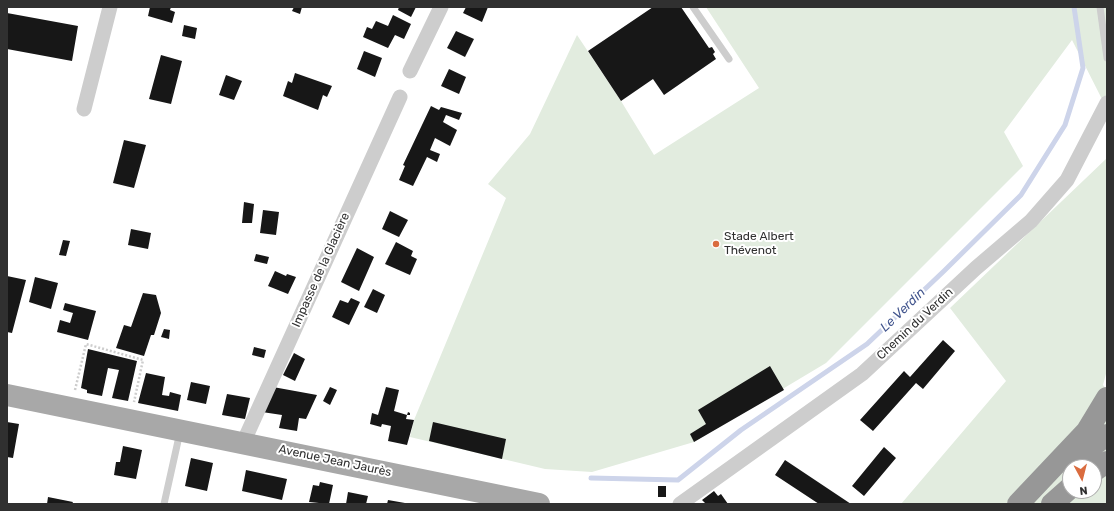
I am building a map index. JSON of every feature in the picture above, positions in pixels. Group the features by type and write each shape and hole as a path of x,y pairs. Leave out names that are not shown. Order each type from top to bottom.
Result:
{"highway":[{"path":"1023,499 1087,432 1107,398"},
{"path":"1023,499 1107,435"},
{"path":"1052,504 1062,495"}],"main road":[{"name":"Avenue Jean Jaurès","path":"7,395 539,504"}],"street":[{"path":"84,108 110,7"},
{"path":"410,71 441,7"},
{"name":"Impasse de la Glacière","path":"243,443 400,97"},
{"name":"Chemin du Verdin","path":"680,504 862,374 976,268 1031,221 1067,180 1107,103"}],"lane":[{"path":"693,7 729,59"},
{"path":"1100,7 1107,58"},
{"path":"164,504 180,430"}],"path":[{"path":"71,408 86,344 143,360 130,420"}],"shaded area":[{"name":"Stade Albert Thévenot","path":"706,7 1107,7 1107,109 1072,40 1004,132 1023,166 826,363 694,442 592,472 545,469 410,437 414,420 506,198 488,184 530,134 577,35 621,101 654,155 759,88"},
{"path":"1107,158 1107,370 1103,385 1107,390 1107,504 901,504 1006,381 950,308"}],"building":[{"path":"150,7 171,7 170,10 175,12 172,23 148,16"},
{"path":"294,7 302,7 300,14 292,11"},
{"path":"399,7 416,7 411,17 398,10"},
{"path":"466,7 488,7 482,22 463,13"},
{"path":"653,7 681,7 709,48 712,47 715,52 713,54 716,59 664,95 653,79 621,101 588,51"},
{"path":"7,13 78,26 72,61 7,49"},
{"path":"393,15 411,24 404,39 395,35 388,48 363,37 367,27 372,29 376,21 388,26"},
{"path":"184,25 197,28 195,39 182,36"},
{"path":"456,31 474,39 465,57 447,48"},
{"path":"364,51 382,58 375,77 357,69"},
{"path":"161,55 182,61 171,104 149,99"},
{"path":"449,69 466,77 459,94 441,86"},
{"path":"295,73 332,86 327,97 323,95 318,110 283,96 288,81 292,83"},
{"path":"226,75 242,81 234,100 219,95"},
{"path":"431,106 439,110 441,107 462,113 459,120 446,115 443,122 457,130 450,146 435,138 430,150 440,154 437,162 427,157 413,186 399,180 405,166 403,165"},
{"path":"124,140 146,145 134,188 113,183"},
{"path":"244,202 254,204 252,223 242,223"},
{"path":"263,210 279,212 276,235 260,233"},
{"path":"390,211 408,220 399,237 382,229"},
{"path":"131,229 151,233 148,249 128,245"},
{"path":"63,240 70,241 66,256 59,255"},
{"path":"396,242 413,251 411,256 417,259 410,275 385,264"},
{"path":"357,248 374,257 359,291 341,282"},
{"path":"256,254 269,257 267,264 254,261"},
{"path":"275,271 286,276 287,274 296,277 288,294 268,286"},
{"path":"7,276 26,280 12,333 7,332"},
{"path":"35,277 58,283 51,309 29,302"},
{"path":"373,289 385,295 377,313 364,307"},
{"path":"143,293 156,295 161,313 154,335 151,335 144,356 116,348 124,325 131,327"},
{"path":"351,298 360,302 349,325 332,317 340,300 348,303"},
{"path":"65,303 96,311 88,340 57,332 60,320 70,323 73,313 63,310"},
{"path":"164,329 170,330 169,339 161,337"},
{"path":"943,340 955,351 923,389 916,383 873,431 860,420 904,371 910,377"},
{"path":"254,347 266,350 264,358 252,355"},
{"path":"88,349 137,361 128,401 112,398 119,370 108,368 102,396 87,393 87,390 81,388"},
{"path":"294,353 305,359 295,381 283,375"},
{"path":"770,366 784,390 694,442 690,434 706,424 698,410"},
{"path":"146,373 165,377 162,395 169,396 170,392 181,395 178,411 138,403"},
{"path":"191,382 210,386 206,404 187,400"},
{"path":"273,387 317,395 306,419 299,418 297,431 279,428 282,415 262,412"},
{"path":"330,387 337,390 330,405 323,401"},
{"path":"386,387 399,390 394,411 407,415 406,419 414,420 407,445 388,441 391,426 382,424 381,427 370,424 372,413 378,415"},
{"path":"227,394 250,398 245,419 222,415"},
{"path":"7,422 19,424 13,458 7,457"},
{"path":"433,422 506,439 502,459 429,441"},
{"path":"123,446 142,450 136,479 114,475 116,462 120,462"},
{"path":"884,447 896,458 864,496 852,486"},
{"path":"191,458 213,463 207,491 185,486"},
{"path":"785,460 851,504 819,504 775,475"},
{"path":"246,470 287,479 282,500 242,491"},
{"path":"320,482 333,485 329,504 309,502 313,485 319,486"},
{"path":"658,486 666,486 666,497 658,497"},
{"path":"714,491 718,496 721,494 728,504 706,504 702,500"},
{"path":"348,492 368,496 366,504 346,504"},
{"path":"48,497 73,502 72,504 47,504"},
{"path":"388,500 405,503 387,504"}],"waterway":[{"name":"Le Verdin","path":"591,478 678,480 741,430 867,344 944,271 1021,195 1065,125 1083,68 1074,7"}],"place":[{"name":"Stade Albert Thévenot","path":"716,244"}]}
